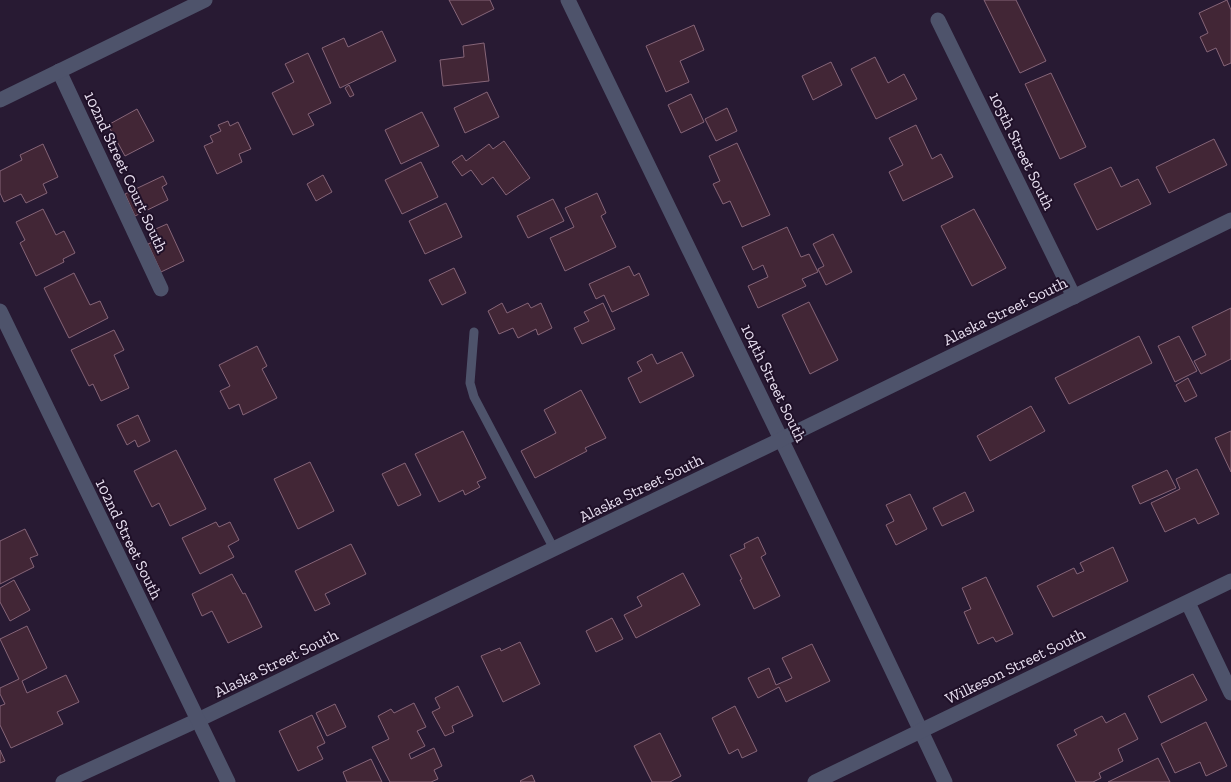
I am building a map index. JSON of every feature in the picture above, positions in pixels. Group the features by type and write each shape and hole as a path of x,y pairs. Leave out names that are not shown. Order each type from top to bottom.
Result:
{"street":[{"path":"0,100 205,0"},
{"name":"104th Street South","path":"568,0 782,439 945,782"},
{"name":"105th Street South","path":"938,20 1074,297"},
{"name":"102nd Street Court South","path":"59,71 162,289"},
{"name":"Alaska Street South","path":"63,782 198,720 554,549 1231,220"},
{"name":"102nd Street South","path":"0,311 228,782"},
{"name":"Wilkeson Street South","path":"815,782 1231,581"},
{"path":"1188,602 1231,693"}],"lane":[{"path":"474,332 470,383 474,397 554,549"}],"building":[{"path":"449,0 490,0 494,9 462,25"},
{"path":"984,0 1016,0 1046,61 1020,73"},
{"path":"1227,0 1231,10 1231,63 1224,66 1216,48 1207,52 1200,37 1208,33 1199,13"},
{"path":"694,25 704,50 680,61 689,82 666,92 646,46"},
{"path":"382,31 396,61 340,88 322,48 344,38 348,47"},
{"path":"484,43 489,81 443,86 440,60 464,57 463,46"},
{"path":"308,53 331,103 308,114 314,125 293,135 272,93 294,82 285,64"},
{"path":"875,57 888,83 904,74 917,99 876,119 851,69"},
{"path":"831,62 842,85 813,100 802,76"},
{"path":"1051,73 1086,147 1060,159 1025,84"},
{"path":"349,85 354,95 350,97 345,88"},
{"path":"487,92 499,117 465,133 454,108"},
{"path":"691,94 704,122 681,133 668,105"},
{"path":"727,108 737,131 716,141 705,119"},
{"path":"137,109 154,141 125,156 108,125"},
{"path":"422,112 439,146 401,164 385,130"},
{"path":"228,121 230,126 238,122 251,149 239,154 242,162 217,174 204,146 213,142 210,136 221,131 218,125"},
{"path":"916,125 932,159 941,154 953,177 903,201 889,172 903,165 889,138"},
{"path":"1214,139 1227,165 1169,193 1156,167"},
{"path":"504,141 530,178 506,195 493,177 482,185 471,170 462,176 452,162 462,155 466,161 489,144 493,149"},
{"path":"737,143 770,215 742,227 730,201 723,204 713,184 720,181 709,156"},
{"path":"43,144 58,177 43,184 47,193 26,203 21,194 4,202 0,193 0,171 22,160 20,155"},
{"path":"421,162 438,197 402,214 385,180"},
{"path":"1111,167 1121,187 1138,179 1151,204 1097,230 1074,184"},
{"path":"323,175 332,192 316,201 307,184"},
{"path":"163,176 167,184 162,187 168,200 135,216 125,194"},
{"path":"597,193 606,213 601,216 616,247 565,271 550,238 574,227 565,208"},
{"path":"553,199 564,221 528,238 517,216"},
{"path":"446,203 462,237 425,254 409,221"},
{"path":"43,209 56,235 64,231 75,253 63,259 64,262 36,276 20,243 25,240 16,222"},
{"path":"974,209 1006,268 972,286 941,226"},
{"path":"167,224 184,261 161,272 148,244 155,241 151,231"},
{"path":"787,227 801,257 809,254 818,272 802,279 806,286 758,308 748,286 768,277 763,265 753,270 742,247"},
{"path":"833,234 852,272 826,285 818,269 824,266 813,244"},
{"path":"629,266 634,276 639,273 649,295 612,312 604,295 596,299 589,284"},
{"path":"454,268 466,293 442,305 429,280"},
{"path":"74,273 90,305 100,301 108,318 69,338 44,288"},
{"path":"809,302 838,360 810,374 782,315"},
{"path":"502,303 507,313 528,303 531,308 541,303 552,328 538,335 536,329 518,338 513,328 499,334 488,311"},
{"path":"603,303 615,329 582,344 574,328 589,321 584,312"},
{"path":"1231,308 1231,359 1201,374 1194,361 1206,355 1192,327"},
{"path":"114,330 124,350 114,355 129,388 101,401 93,384 89,386 71,350"},
{"path":"1139,336 1152,363 1069,404 1055,378"},
{"path":"1179,336 1197,371 1175,382 1158,346"},
{"path":"257,346 267,366 262,369 277,398 243,415 239,404 229,409 220,391 230,386 219,365"},
{"path":"682,352 694,376 640,403 628,378 642,371 637,362 652,354 657,364"},
{"path":"1188,378 1197,396 1185,402 1176,385"},
{"path":"581,390 606,438 585,448 587,451 535,478 521,451 556,433 544,410"},
{"path":"1031,406 1045,431 990,461 977,436"},
{"path":"138,415 150,441 138,447 135,440 127,445 117,425"},
{"path":"463,431 486,478 477,482 480,487 465,495 463,490 439,502 415,454"},
{"path":"1231,431 1231,472 1215,438"},
{"path":"176,450 206,509 170,526 159,503 152,507 134,471"},
{"path":"310,462 334,511 298,529 274,479"},
{"path":"405,463 421,495 398,506 382,474"},
{"path":"1197,469 1219,514 1198,524 1195,518 1165,532 1151,503 1180,489 1176,479"},
{"path":"1167,470 1176,488 1140,504 1132,486"},
{"path":"965,492 974,511 942,526 933,508"},
{"path":"910,494 927,529 896,545 886,525 894,521 886,505"},
{"path":"216,522 219,527 230,522 239,540 228,546 234,557 200,574 182,538"},
{"path":"25,529 38,555 30,558 34,567 0,584 0,541"},
{"path":"758,537 766,554 761,557 780,596 754,609 730,555 745,548 744,544"},
{"path":"351,544 366,574 325,594 330,604 315,611 295,571"},
{"path":"1113,547 1128,581 1053,617 1037,586 1074,568 1077,574 1084,571 1080,563"},
{"path":"683,573 700,605 636,638 624,615 642,606 637,597"},
{"path":"232,574 243,594 245,593 262,627 228,643 212,611 202,616 192,594"},
{"path":"986,577 1013,634 996,642 993,637 978,644 964,612 971,609 962,588"},
{"path":"14,580 30,610 10,621 0,602 0,588"},
{"path":"612,618 623,639 596,652 586,631"},
{"path":"27,626 47,668 22,681 27,693 66,675 79,702 57,712 63,724 11,748 0,725 0,706 5,704 0,694 0,688 19,679 0,639"},
{"path":"520,642 540,684 503,702 481,656 500,648 501,651"},
{"path":"812,644 830,681 786,702 779,687 758,698 748,678 769,668 776,685 792,678 782,658"},
{"path":"1193,674 1207,700 1161,723 1148,696"},
{"path":"458,686 473,716 452,726 454,732 445,736 432,712 440,708 435,698"},
{"path":"414,703 426,727 417,731 425,746 409,754 411,759 434,748 442,766 434,770 438,779 431,782 390,782 372,747 389,739 378,716 391,709 394,713"},
{"path":"335,704 346,727 327,736 316,713"},
{"path":"735,706 757,751 742,758 738,749 729,754 712,718"},
{"path":"1125,713 1138,739 1118,749 1123,761 1099,773 1101,778 1093,782 1076,782 1057,745 1077,735 1074,730 1102,716 1106,723"},
{"path":"312,715 325,743 317,747 323,759 298,771 279,731"},
{"path":"1206,722 1227,766 1206,776 1200,762 1175,773 1161,744"},
{"path":"660,733 681,776 670,782 652,782 634,746"},
{"path":"0,750 5,761 0,763"},
{"path":"1158,758 1170,782 1108,782"},
{"path":"371,759 382,782 347,782 343,772"},
{"path":"532,775 535,782 520,781"}]}
